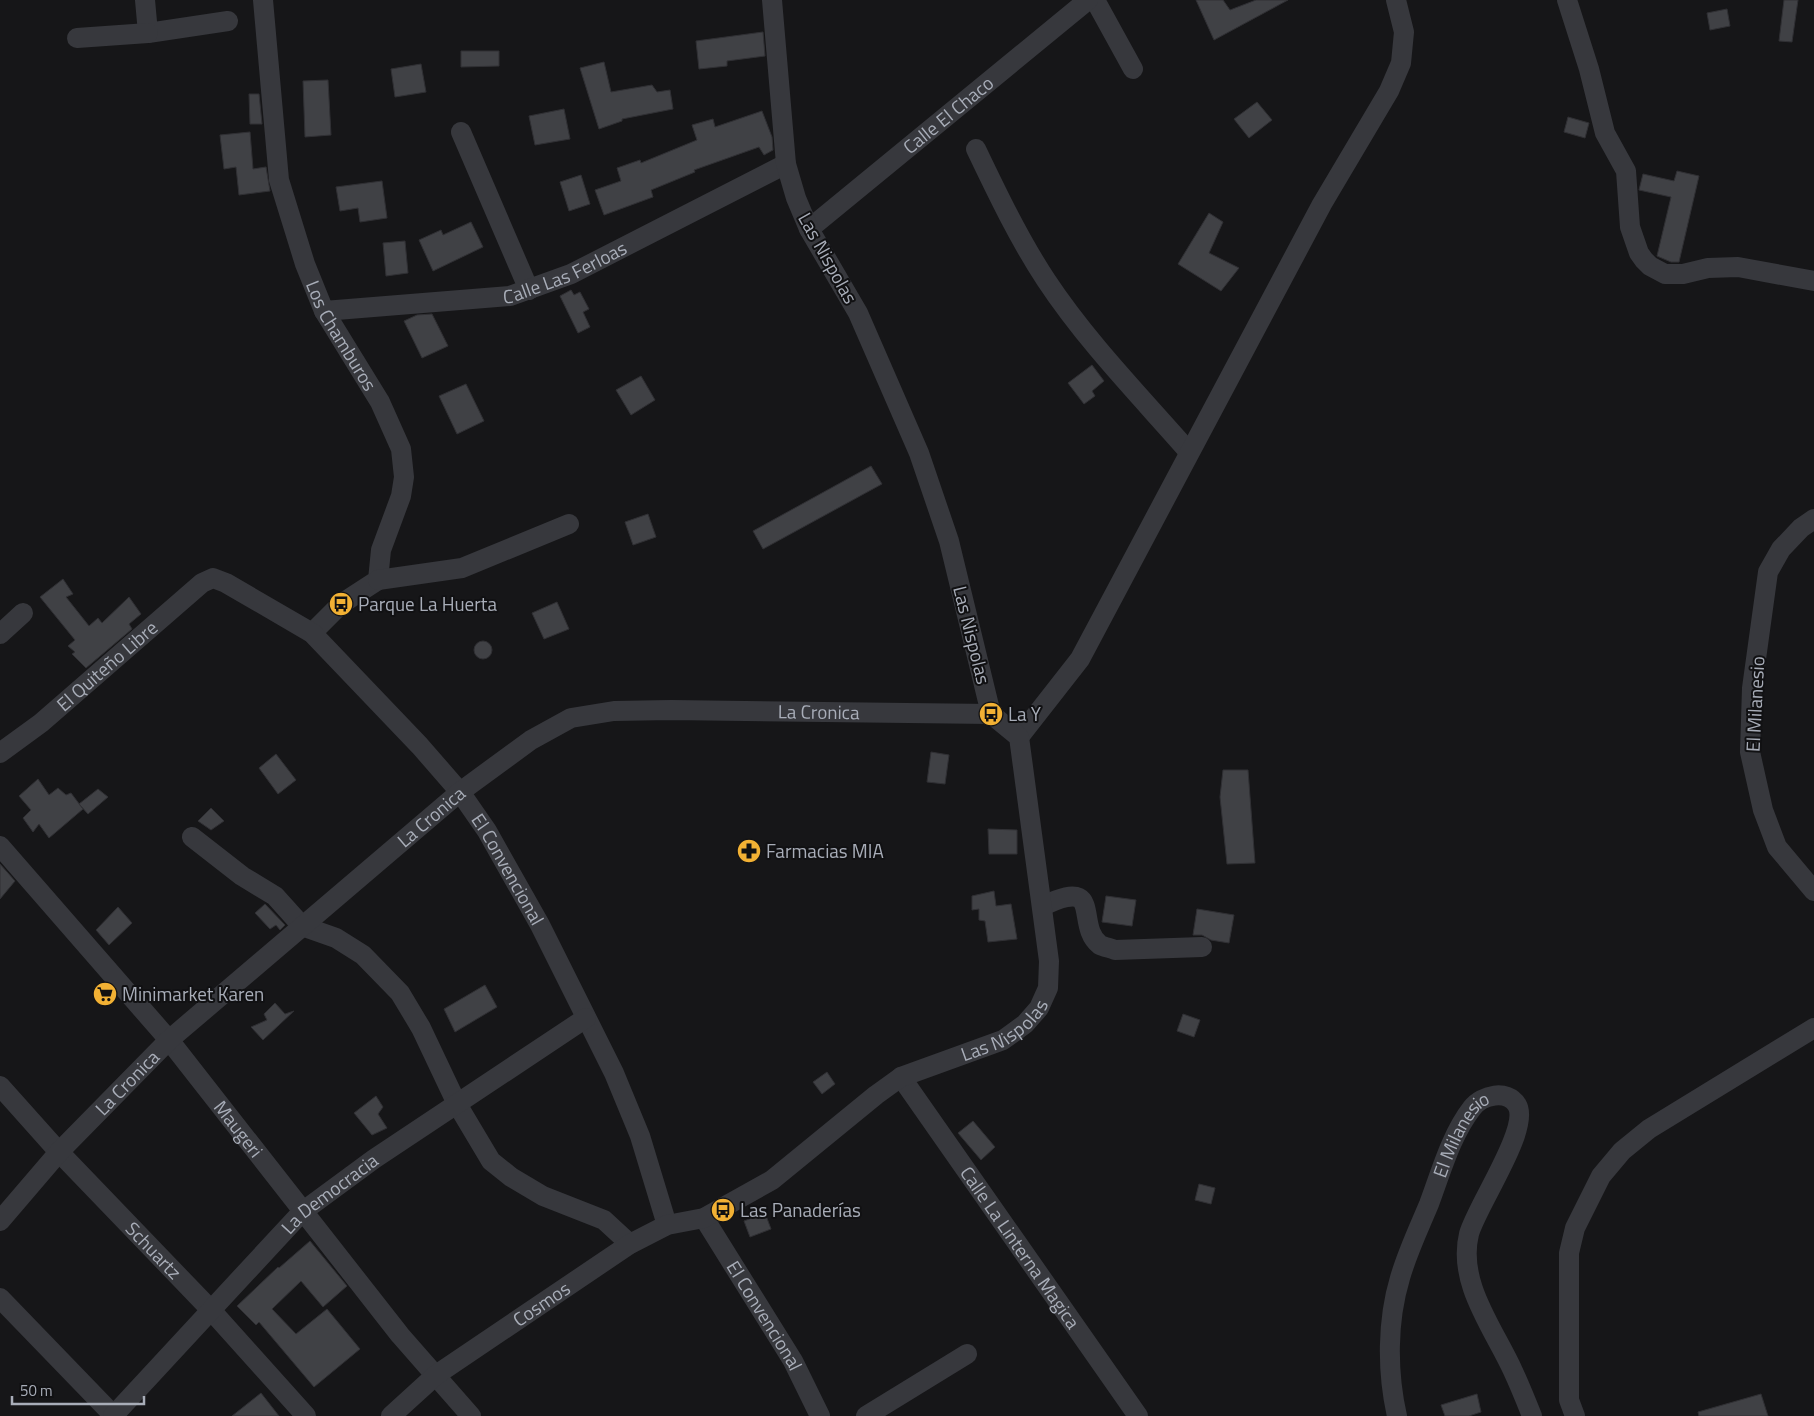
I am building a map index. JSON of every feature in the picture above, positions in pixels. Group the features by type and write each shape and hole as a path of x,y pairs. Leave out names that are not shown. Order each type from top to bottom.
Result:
{"street":[{"path":"145,0 148,32"},
{"name":"Los Chamburos","path":"263,0 279,180 306,264 324,310 380,402 401,449 404,477 401,496 381,550 378,580"},
{"name":"Las Nispolas","path":"772,0 786,164 796,198 809,229 858,313 919,453 949,541 991,714"},
{"name":"Calle El Chaco","path":"809,229 1088,0"},
{"path":"1095,0 1133,69"},
{"path":"991,714 1019,737 1080,659 1322,204 1389,91 1401,63 1404,32 1396,0"},
{"path":"1567,0 1589,69 1606,133 1626,170 1630,227 1639,253 1644,260 1650,266 1666,274 1683,274 1708,268 1738,267 1814,282"},
{"path":"77,38 148,32 228,21"},
{"path":"461,132 529,290"},
{"path":"976,150 1005,208 1046,279 1090,340 1189,452"},
{"name":"Calle Las Ferloas","path":"324,310 510,296 529,290 571,274 786,164"},
{"name":"El Milanesio","path":"1814,519 1801,528 1781,549 1768,572 1752,688 1750,752 1763,810 1778,847 1814,891"},
{"path":"312,633 341,604 378,580 462,568 569,524"},
{"name":"El Convencional","path":"213,578 226,583 312,633 420,746 460,792 488,830 540,926 614,1073 640,1136 667,1225"},
{"name":"El Quiteño Libre","path":"0,754 41,723 202,583 213,578"},
{"path":"0,634 23,613"},
{"name":"La Cronica","path":"0,1221 59,1152 169,1040 460,792 531,740 571,718 614,711 671,710 991,714"},
{"name":"Las Nispolas","path":"704,1218 772,1180 901,1077 1003,1040 1025,1024 1039,1008 1048,988 1049,961 1019,737"},
{"path":"192,837 242,876 275,896 302,926 336,938 364,955 400,993 421,1028 457,1104 491,1161 511,1177 543,1196 604,1220 630,1244"},
{"name":"Maugeri","path":"0,846 169,1040 400,1335 470,1416"},
{"path":"1043,906 1062,897 1071,896 1078,898 1087,913 1093,938 1101,946 1115,950 1202,947"},
{"name":"La Democracia","path":"114,1416 210,1309 302,1212 374,1159 586,1018"},
{"path":"1575,1416 1569,1400 1569,1253 1575,1228 1601,1176 1622,1152 1649,1129 1814,1028"},
{"name":"Calle La Linterna Magica","path":"901,1077 1138,1416"},
{"name":"Schuartz","path":"0,1086 59,1152 210,1309 306,1416"},
{"name":"El Milanesio","path":"1397,1416 1392,1394 1391,1330 1400,1278 1458,1129 1473,1106 1491,1095 1507,1096 1517,1106 1520,1121 1469,1233 1467,1254 1474,1294 1514,1371 1532,1416"},
{"name":"El Convencional","path":"704,1218 793,1362 820,1416"},
{"name":"Cosmos","path":"391,1416 436,1375 630,1244 667,1225 704,1218"},
{"path":"0,1298 114,1416"},
{"path":"866,1416 967,1354"}],"building":[{"path":"1196,0 1223,0 1230,10 1256,0 1288,0 1214,40"},
{"path":"1784,0 1798,0 1792,42 1779,41"},
{"path":"1727,9 1730,26 1710,30 1707,13"},
{"path":"763,32 765,56 727,61 727,66 699,69 696,41"},
{"path":"461,51 499,51 499,66 461,67"},
{"path":"604,62 611,92 652,85 657,92 670,90 673,109 622,119 622,121 599,129 580,68"},
{"path":"421,64 426,92 395,97 391,69"},
{"path":"328,80 331,135 305,137 303,81"},
{"path":"249,94 259,94 262,124 250,124"},
{"path":"1257,102 1272,120 1249,138 1234,119"},
{"path":"564,109 570,139 535,145 529,116"},
{"path":"762,111 772,137 773,150 764,155 759,147 694,170 695,172 651,190 653,197 604,215 595,190 621,181 617,168 640,160 641,163 697,140 692,125 713,119 715,127"},
{"path":"1568,117 1589,123 1585,138 1564,132"},
{"path":"250,132 253,169 266,167 270,191 239,195 236,167 224,169 220,135"},
{"path":"1677,171 1699,176 1679,262 1671,262 1657,256 1671,197 1639,190 1643,174 1674,181"},
{"path":"581,175 590,204 569,211 560,182"},
{"path":"382,181 387,218 360,222 358,208 340,211 336,187"},
{"path":"1209,213 1223,222 1209,253 1239,268 1221,291 1178,264"},
{"path":"471,222 483,247 433,271 419,240 441,230 443,235"},
{"path":"405,241 408,273 386,276 383,243"},
{"path":"571,290 574,295 580,292 589,309 583,312 590,327 578,333 560,296"},
{"path":"432,314 448,346 422,358 404,321 417,315"},
{"path":"1092,365 1104,381 1092,391 1095,396 1084,404 1068,383"},
{"path":"641,376 655,400 631,415 616,390"},
{"path":"466,384 484,421 457,434 439,396"},
{"path":"871,466 882,484 763,549 753,531"},
{"path":"648,514 656,537 633,545 625,522"},
{"path":"63,579 73,594 66,597 89,626 98,618 102,623 129,597 141,614 129,624 132,629 86,668 72,654 75,652 68,646 75,640 40,597"},
{"path":"557,602 569,629 544,639 532,613"},
{"path":"483,641 489,644 492,650 489,656 483,659 477,656 474,650 477,644"},
{"path":"931,752 949,755 945,784 927,782"},
{"path":"276,754 296,780 278,794 259,768"},
{"path":"1223,770 1248,770 1255,863 1227,864 1220,797"},
{"path":"38,779 49,795 58,788 66,795 71,793 83,809 49,838 39,824 33,832 23,818 31,810 19,796"},
{"path":"98,789 108,797 88,814 79,804"},
{"path":"211,808 224,821 211,830 198,821"},
{"path":"988,829 1017,830 1017,854 989,854"},
{"path":"0,864 15,881 0,899"},
{"path":"994,891 996,906 1011,904 1017,939 988,942 985,921 979,920 979,909 972,910 972,896"},
{"path":"1106,896 1136,900 1132,926 1102,922"},
{"path":"265,904 285,925 280,930 276,925 270,929 255,913"},
{"path":"118,907 132,923 109,945 96,930"},
{"path":"1197,909 1234,915 1229,943 1211,940 1202,935 1193,935"},
{"path":"485,985 497,1007 455,1032 444,1009"},
{"path":"275,1003 285,1014 294,1011 263,1040 251,1027 267,1020 264,1014"},
{"path":"1183,1014 1200,1020 1194,1037 1177,1031"},
{"path":"827,1072 835,1084 822,1094 813,1082"},
{"path":"376,1096 383,1107 378,1114 387,1128 372,1135 354,1113"},
{"path":"973,1121 995,1147 981,1160 958,1133"},
{"path":"1199,1184 1215,1188 1211,1204 1195,1200"},
{"path":"765,1213 771,1229 750,1237 744,1221"},
{"path":"310,1241 347,1286 323,1307 301,1281 272,1309 296,1334 327,1309 360,1349 314,1387 259,1322 256,1325 237,1306 278,1267"},
{"path":"261,1393 279,1416 232,1416"},
{"path":"1477,1394 1481,1412 1469,1416 1445,1416 1441,1405"},
{"path":"1761,1394 1768,1416 1699,1416 1698,1412"}],"place":[{"name":"Parque La Huerta","path":"341,604"},
{"name":"La Y","path":"991,714"},
{"name":"Farmacias MIA","path":"749,851"},
{"name":"Minimarket Karen","path":"105,994"},
{"name":"Las Panaderías","path":"723,1210"}]}
